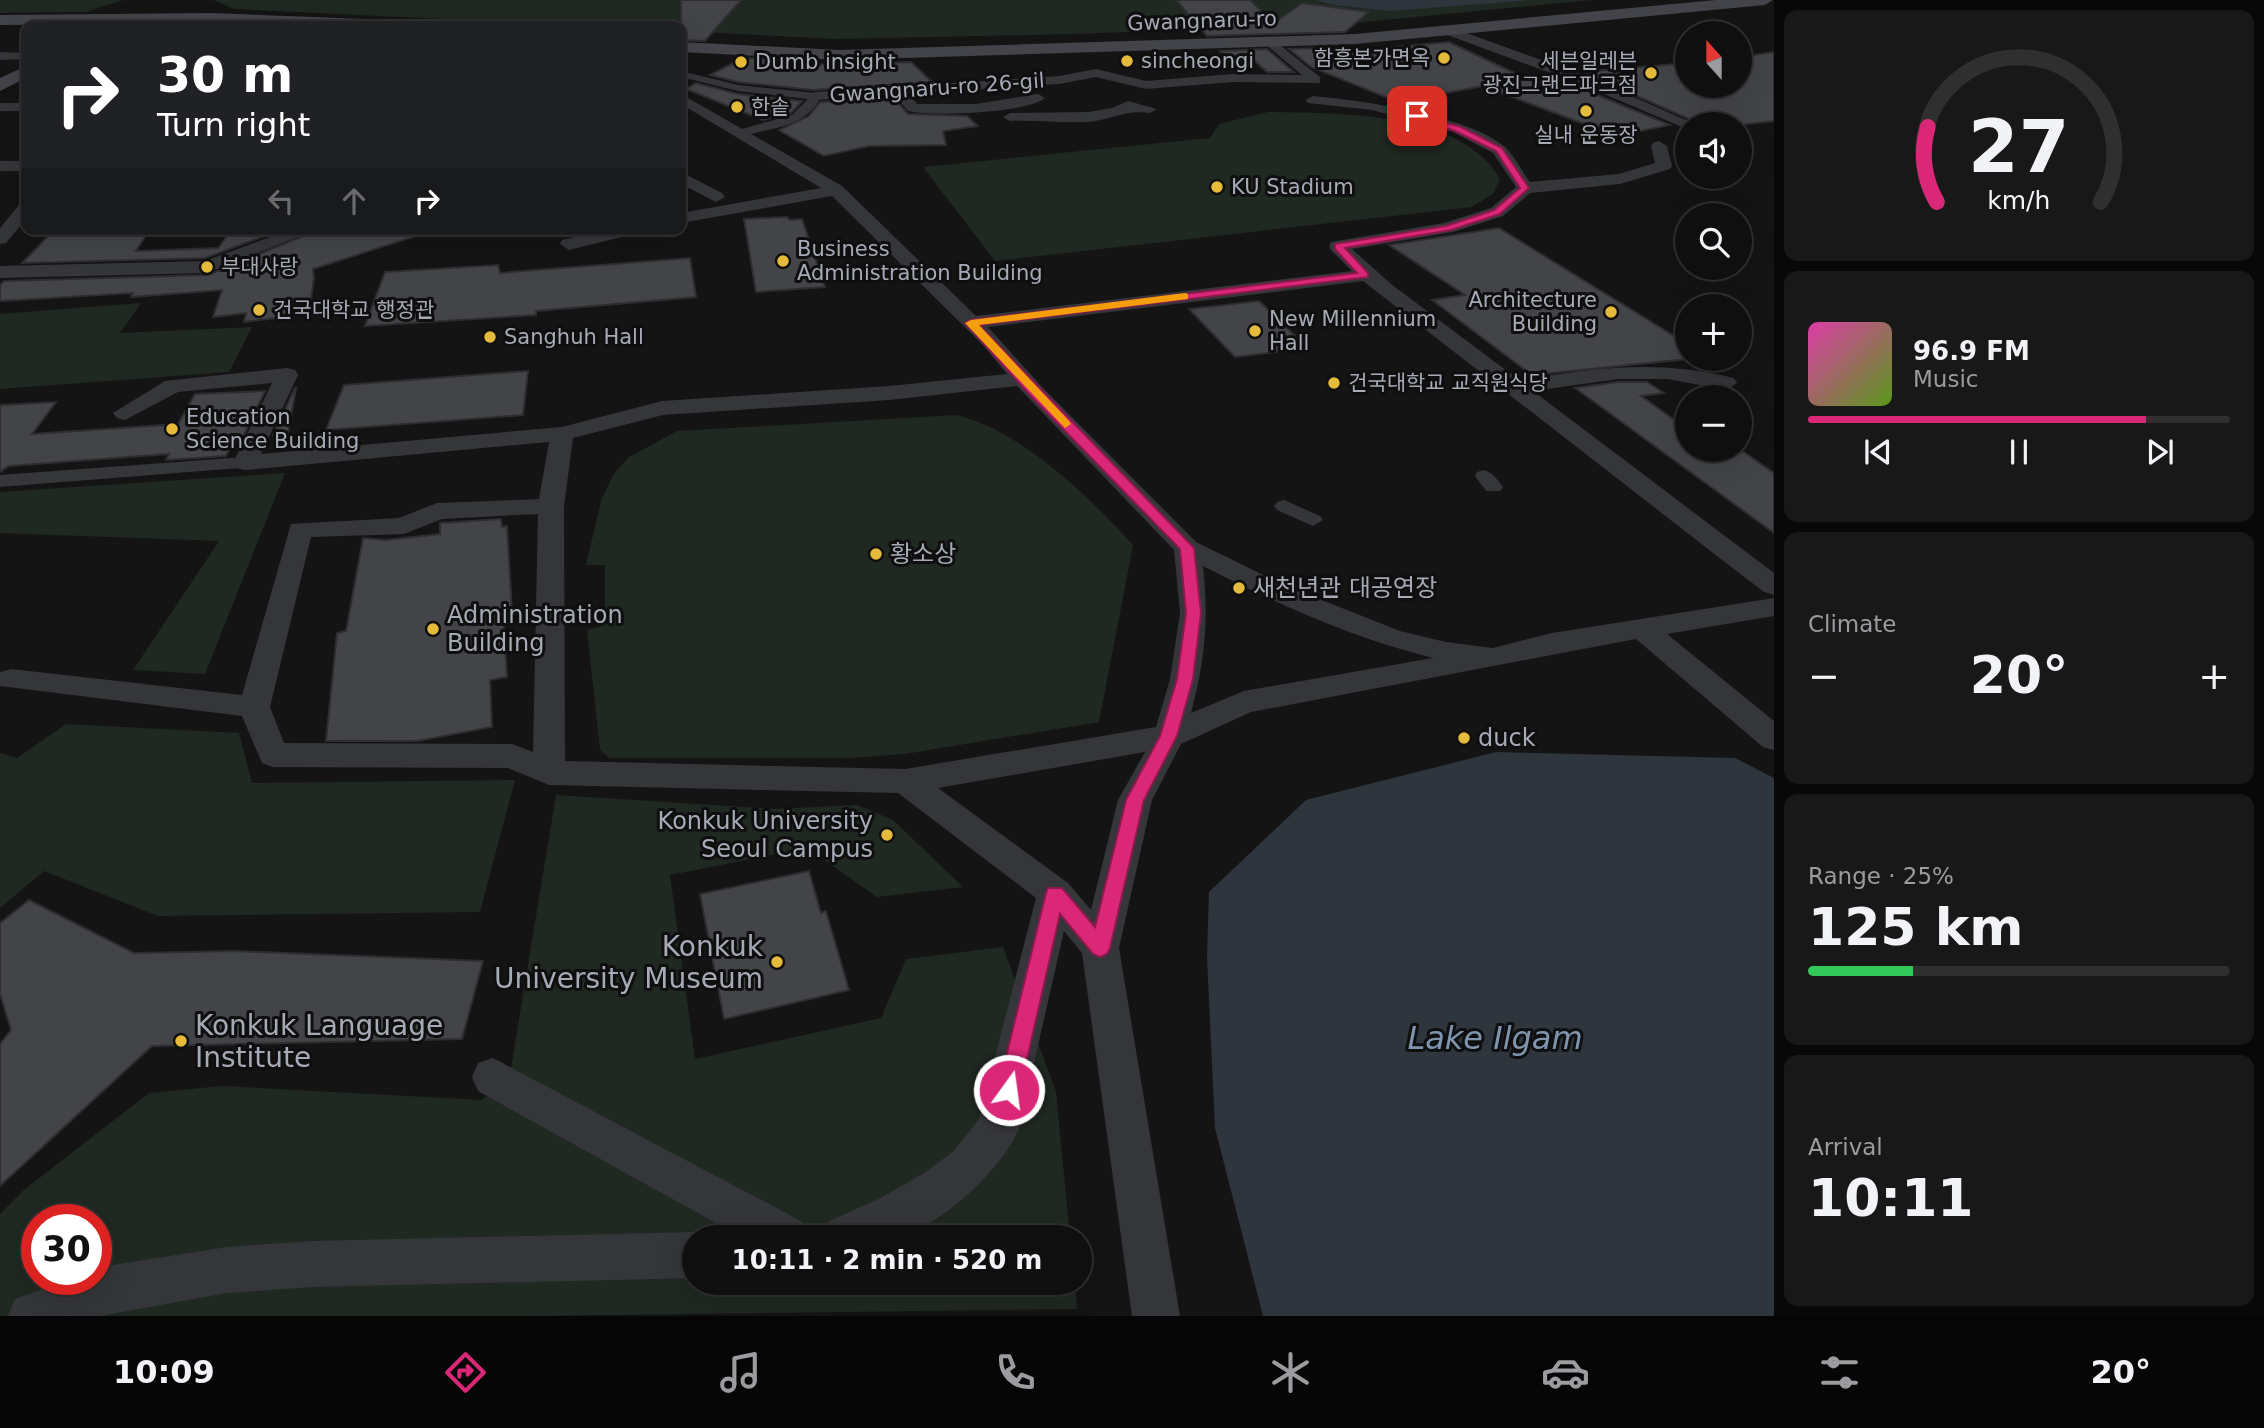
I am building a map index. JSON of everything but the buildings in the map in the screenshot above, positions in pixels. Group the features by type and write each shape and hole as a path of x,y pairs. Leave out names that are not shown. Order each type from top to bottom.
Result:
{"main road":[{"path":"108,21 148,0"},
{"name":"Gwangnaru-ro","path":"686,47 839,55 1354,39 1706,0"},
{"name":"Gwangnaru-ro","path":"686,41 845,48 1354,34 1765,0"},
{"path":"111,21 178,1 177,8 185,13 212,18"},
{"path":"147,21 212,18 288,21"},
{"path":"0,69 21,61"},
{"path":"0,86 21,64"}],"street":[{"path":"1441,28 1583,80 1675,119"},
{"path":"1271,42 1314,90"},
{"name":"Gwangnaru-ro 26-gil","path":"1069,48 1096,73"},
{"path":"0,56 21,59"},
{"path":"1096,73 1146,85 1277,77 1314,90 1458,129 1499,149 1525,188"},
{"name":"Gwangnaru-ro 26-gil","path":"815,96 1059,80 1096,73"},
{"path":"686,75 738,88 815,96 813,106 803,115 742,132"},
{"name":"Gwangnaru-ro 26-gil","path":"976,110 1076,91 1059,80"},
{"path":"900,92 913,108 976,110 995,119 1080,117 1120,111 1128,105"},
{"path":"1102,98 1150,109"},
{"path":"686,100 836,190 971,323 1035,393 1187,548 1274,591 1391,638 1446,652 1493,658"},
{"path":"0,107 21,107"},
{"path":"686,119 709,112"},
{"path":"1660,146 1664,166 1620,179 1525,188 1497,212 1447,228 1338,246 1364,275 1774,586"},
{"path":"0,166 21,166"},
{"path":"686,180 716,197 686,204"},
{"path":"686,217 836,190"},
{"path":"0,239 21,214"},
{"path":"0,272 207,267 293,235"},
{"path":"569,244 607,235"},
{"path":"971,323 1364,275"},
{"path":"1514,387 1618,372 1668,372 1726,383"},
{"path":"125,413 173,386 287,375 245,463"},
{"path":"0,481 245,463 562,434 662,408 889,393 1025,379"},
{"path":"549,773 551,506 562,434"},
{"path":"551,506 437,510 404,526 299,530 254,707 272,755 512,756 549,773 905,780 1169,736 1244,702 1493,658 1552,643 1774,607"},
{"path":"1283,506 1313,520"},
{"path":"1156,1316 1100,948 1135,800 1169,736 1185,679 1194,613 1187,548"},
{"path":"1641,628 1739,706 1774,739"},
{"path":"11,680 254,707"},
{"path":"512,756 550,724"},
{"path":"905,780 1055,893 1100,948"},
{"path":"872,1225 940,1189 969,1166 998,1129 1055,893"},
{"path":"493,1077 763,1225"},
{"path":"32,1316 113,1288 228,1270 313,1264 682,1255"}],"shaded area":[{"path":"0,0 123,0 86,12 0,13"},
{"path":"214,0 1592,0 1343,24 834,39 686,31 686,21 482,21 234,9"},
{"name":"KU Stadium","path":"1268,112 1361,116 1428,128 1458,140 1482,157 1500,179 1493,194 1472,207 995,261 923,167 1210,138 1219,124"},
{"path":"141,303 120,333 252,327 229,372 0,389 0,314"},
{"path":"956,415 1004,434 1052,467 1096,506 1133,545 1099,722 905,754 852,758 610,758 600,750 587,630 605,625 605,565 586,565 601,501 613,475 629,457 677,431"},
{"path":"285,473 205,674 133,670 219,541 0,533 0,492"},
{"path":"66,724 239,733 252,783 515,780 480,912 158,916 44,871 0,908 0,753 17,758"},
{"path":"556,795 774,809 857,805 893,820 963,887 877,897 807,848 670,875 695,1059 881,1018 906,959 1003,947 1056,1092 1069,1225 682,1225 682,1295 1076,1295 1077,1309 528,1316 0,1316 0,1214 25,1189 149,1093 222,1086 482,1100 511,1068"}],"water":[{"path":"1315,0 1531,0 1390,11 1334,5"},
{"name":"Lake Ilgam","path":"1496,752 1735,758 1774,778 1774,1316 1263,1316 1215,1128 1207,957 1209,892 1306,800"}],"slow traffic":[{"path":"1065,424 971,323 1185,297"}],"place":[{"name":"함흥본가면옥","path":"1444,58"},
{"name":"sincheongi","path":"1127,61"},
{"name":"Dumb insight","path":"741,62"},
{"name":"세븐일레븐 광진그랜드파크점","path":"1651,73"},
{"name":"한솥","path":"737,107"},
{"name":"실내 운동장","path":"1586,111"},
{"name":"KU Stadium","path":"1217,187"},
{"name":"Business Administration Building","path":"783,261"},
{"name":"부대사랑","path":"207,267"},
{"name":"건국대학교 행정관","path":"259,310"},
{"name":"Architecture Building","path":"1611,312"},
{"name":"New Millennium Hall","path":"1255,331"},
{"name":"Sanghuh Hall","path":"490,337"},
{"name":"건국대학교 교직원식당","path":"1334,383"},
{"name":"Education Science Building","path":"172,429"},
{"name":"황소상","path":"876,554"},
{"name":"새천년관 대공연장","path":"1239,588"},
{"name":"Administration Building","path":"433,629"},
{"name":"duck","path":"1464,738"},
{"name":"Konkuk University Seoul Campus","path":"887,835"},
{"name":"Konkuk University Museum","path":"777,962"},
{"name":"Konkuk Language Institute","path":"181,1041"}],"route":[{"path":"1009,1090 1055,893 1100,948 1135,800 1169,736 1185,679 1194,613 1187,548 1035,393 971,323 1364,275 1338,246 1447,228 1497,212 1525,188 1499,149 1458,129 1417,116"}]}
